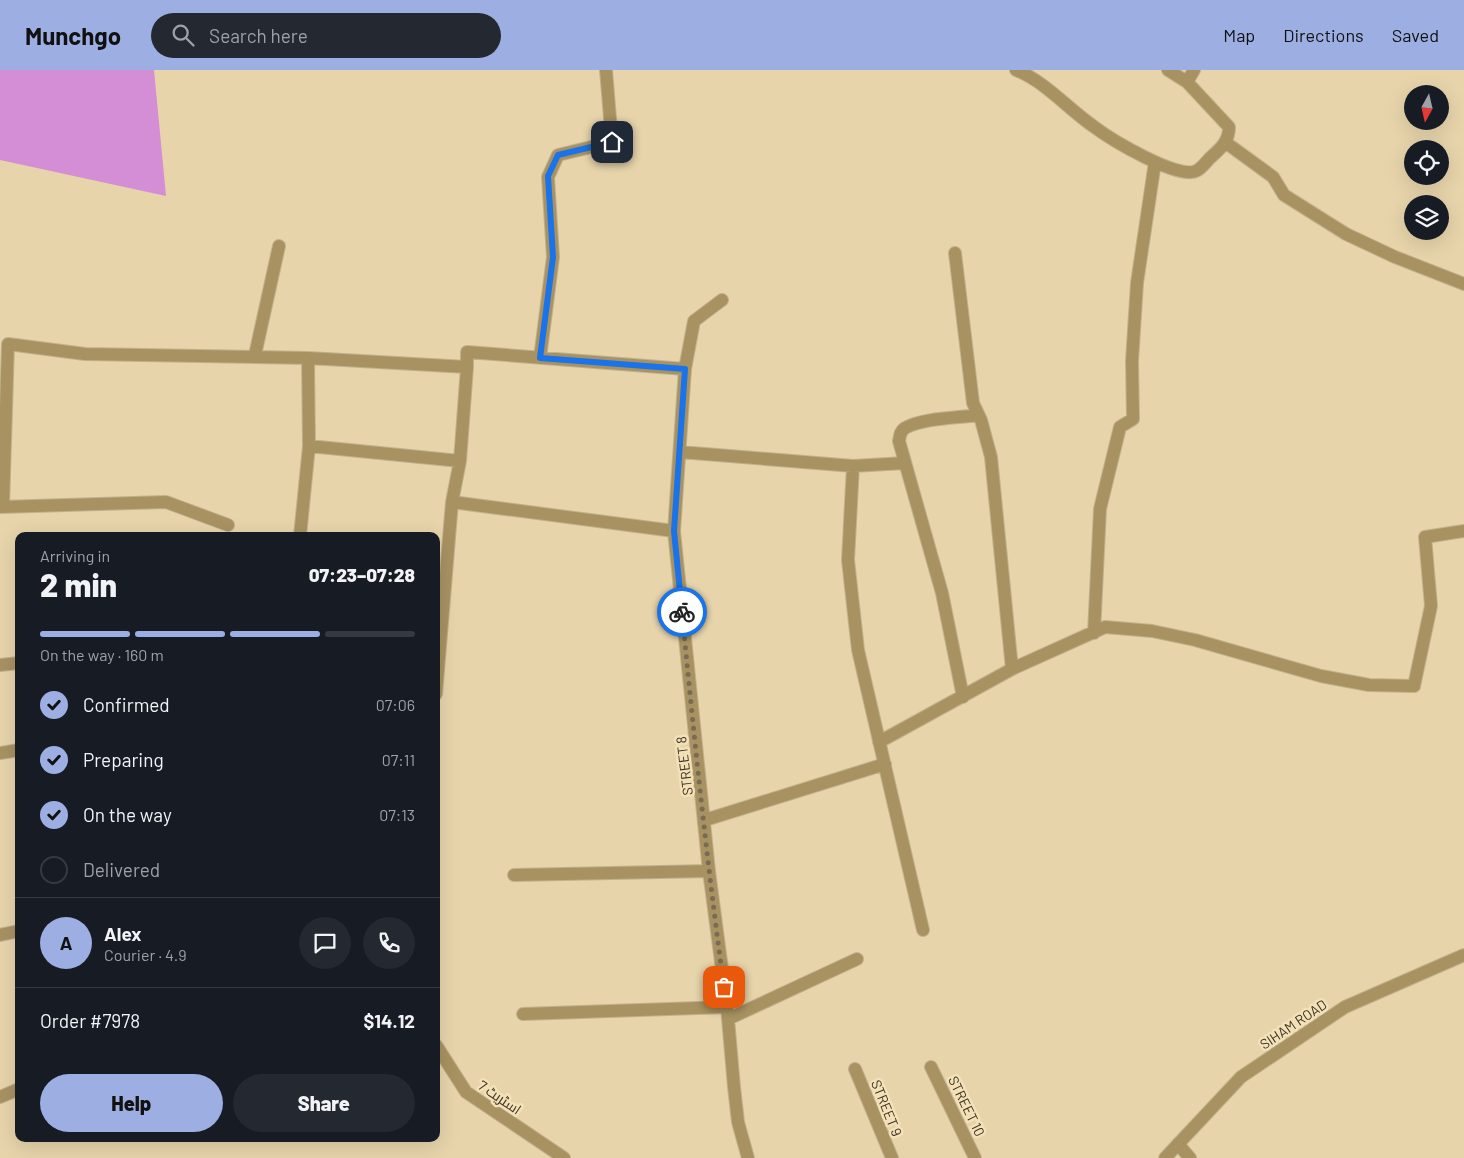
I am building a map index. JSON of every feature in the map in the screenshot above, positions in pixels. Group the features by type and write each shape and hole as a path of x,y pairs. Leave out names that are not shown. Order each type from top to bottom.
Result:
{"street":[{"path":"540,358 553,257 548,176 558,155 612,142 606,70"},
{"path":"1016,70 1038,82 1094,127 1155,162 1170,170 1186,173 1196,171 1225,142 1229,136 1229,127 1187,82 1168,70"},
{"path":"1187,82 1194,70"},
{"path":"1225,142 1273,177 1284,195 1346,234 1394,257 1464,284"},
{"path":"1094,632 1100,509 1120,427 1132,419 1132,361 1137,283 1155,162"},
{"path":"255,356 279,246"},
{"path":"955,254 972,403 978,415 991,457 1012,669"},
{"name":"STREET 8","path":"722,300 694,322 685,369 674,531 705,820 708,871 727,1013 738,1122 748,1158"},
{"path":"228,525 166,502 1,507 3,393 8,344 85,354 172,357 255,356 467,367"},
{"path":"440,646 452,502 460,461 468,352 685,369"},
{"path":"300,532 309,446 308,358"},
{"path":"962,697 942,593 899,441 900,433 904,429 918,423 978,415"},
{"path":"309,446 460,461"},
{"path":"680,452 853,466 905,463"},
{"path":"853,466 848,560 858,650 922,930"},
{"path":"452,502 674,531"},
{"path":"880,742 1012,669 1105,627 1152,631 1195,640 1321,676 1369,685 1414,686 1431,606 1425,537 1464,531"},
{"path":"0,665 15,663"},
{"path":"0,753 15,751"},
{"path":"705,820 885,764"},
{"path":"514,874 708,871"},
{"path":"0,935 15,932"},
{"name":"SIHAM ROAD","path":"1165,1158 1241,1077 1345,1007 1464,955"},
{"path":"523,1014 727,1013 857,959"},
{"name":"اسٹریٹ 7","path":"440,1051 466,1092 564,1158"},
{"name":"STREET 10","path":"931,1067 975,1158"},
{"name":"STREET 9","path":"855,1069 892,1158"},
{"path":"0,1097 15,1091"},
{"path":"1178,1144 1190,1158"}],"shaded area":[{"path":"0,70 154,70 166,196 0,160"}],"way so far":[{"path":"682,612 705,820 708,871 724,987"}],"route":[{"path":"612,142 558,155 548,176 553,257 540,358 685,369 674,531 682,612"}]}
